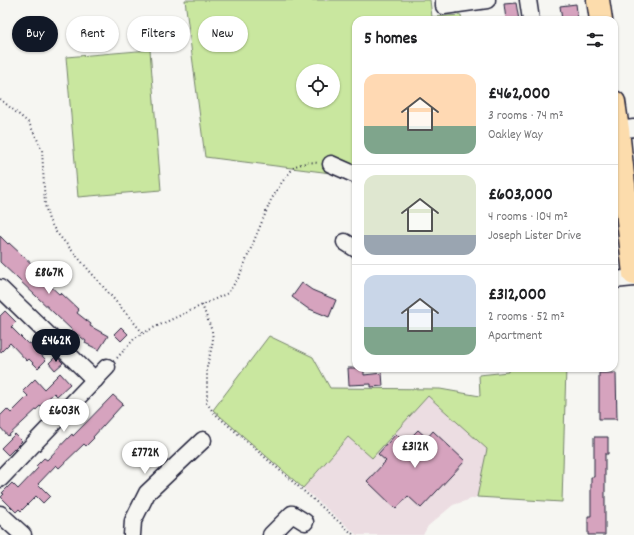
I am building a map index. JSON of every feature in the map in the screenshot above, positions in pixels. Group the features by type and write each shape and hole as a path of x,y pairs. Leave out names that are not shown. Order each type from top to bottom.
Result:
{"highway":[{"path":"598,0 600,16"},
{"path":"618,111 626,129 634,274"}],"street":[{"path":"444,3 487,0"},
{"path":"528,0 530,16"},
{"path":"331,164 352,173"},
{"path":"618,280 634,278"},
{"path":"1,292 95,380"},
{"path":"0,479 107,367"},
{"path":"132,535 133,520 147,493 203,440"},
{"path":"0,514 23,535"},
{"path":"271,535 292,514 305,522"}],"path":[{"path":"0,99 33,129 42,149 45,205 48,220 56,232 143,333"},
{"path":"107,367 143,333 228,294 239,277 272,200 282,182 295,166 309,162 331,164"},
{"path":"202,305 212,331 213,341 207,367 207,380 208,403 213,412 354,535"}],"shaded area":[{"path":"269,336 313,357 330,388 440,389 480,396 479,375 508,372 566,372 562,502 477,497 453,505 428,526 423,535 357,535 213,410"}],"green space":[{"path":"185,0 430,0 432,16 352,16 352,176 205,157 190,39 190,16 187,16"},
{"path":"127,52 150,52 161,190 78,197 66,57"},
{"path":"269,336 313,357 330,388 440,389 480,396 479,375 508,372 566,372 562,502 477,497 487,449 428,396 372,458 348,437 303,488 213,410"}],"building":[{"path":"516,3 518,16 506,16 504,4"},
{"path":"576,4 578,16 561,16 560,6"},
{"path":"0,236 47,278 45,281 60,295 61,293 79,310 77,313 91,324 90,326 108,336 99,350 85,343 86,341 73,331 0,262"},
{"path":"302,283 312,290 336,300 329,317 307,308 292,297"},
{"path":"5,311 16,322 11,327 28,344 30,343 46,360 38,368 29,359 27,361 10,343 0,353 0,316"},
{"path":"121,327 128,334 121,341 114,334"},
{"path":"56,356 63,363 55,370 49,363"},
{"path":"348,368 352,368 352,372 364,372 364,375 382,373 383,386 371,387 371,384 349,385"},
{"path":"60,373 70,384 57,396 54,393 8,436 0,427 0,416 7,409 11,413 28,396 23,391 35,379 44,389"},
{"path":"599,373 616,373 617,419 599,419"},
{"path":"113,395 123,404 86,446 84,444 59,468 56,465 38,484 50,496 43,503 36,496 21,511 19,509 16,512 1,497 4,494 2,493 12,483 18,489 38,468 36,466 44,458 47,460"},
{"path":"418,430 427,438 433,431 465,461 421,508 408,496 396,509 367,481 386,461 378,454 396,434 405,443"},
{"path":"15,434 22,441 8,455 1,448"},
{"path":"594,437 608,437 608,454 605,454 605,535 588,535 588,516 591,516 591,477 594,477"}]}
